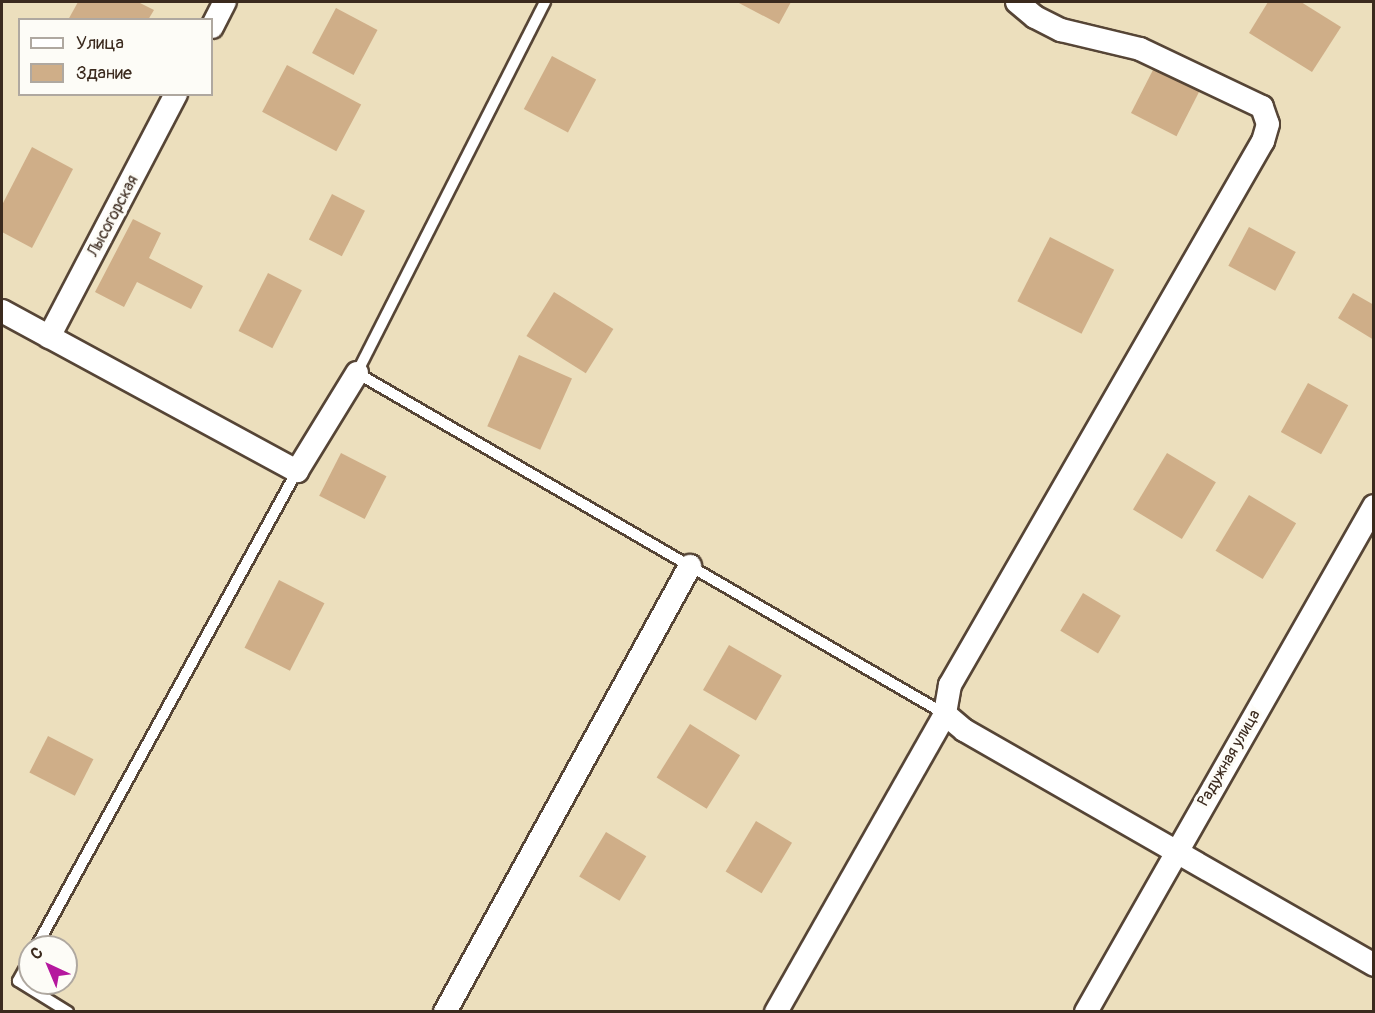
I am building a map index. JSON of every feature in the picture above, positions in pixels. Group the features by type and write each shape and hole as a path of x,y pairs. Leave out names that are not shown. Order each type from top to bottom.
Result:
{"street":[{"path":"213,25 225,2"},
{"path":"776,1011 945,714 950,685 1263,141 1268,124 1262,107 1140,49 1061,30 1035,17 1017,2"},
{"name":"Лысогорская","path":"49,337 175,96"},
{"path":"2,310 297,471 357,373"},
{"name":"Радужная улица","path":"1086,1011 1374,506"},
{"path":"445,1011 690,566"},
{"path":"945,714 964,730 1374,965"}],"lane":[{"path":"545,2 357,373 945,714"},
{"path":"43,935 297,471"},
{"path":"41,995 68,1011"}],"building":[{"path":"78,2 138,2 154,10 149,18 69,18"},
{"path":"737,2 791,2 779,24"},
{"path":"1268,2 1301,2 1341,27 1312,72 1249,33"},
{"path":"336,8 377,30 354,75 312,53"},
{"path":"552,56 596,79 568,132 524,109"},
{"path":"1156,64 1201,87 1176,136 1131,113"},
{"path":"287,65 361,104 336,151 262,112"},
{"path":"32,147 73,169 32,248 2,232 2,205"},
{"path":"332,194 365,211 342,256 309,239"},
{"path":"133,219 161,233 149,258 203,286 191,309 137,282 124,307 95,292"},
{"path":"1249,227 1296,252 1275,291 1228,266"},
{"path":"1050,237 1114,270 1081,334 1017,301"},
{"path":"268,273 302,290 272,348 238,331"},
{"path":"554,292 613,329 586,373 526,336"},
{"path":"1353,293 1374,305 1374,340 1338,318"},
{"path":"519,355 572,379 540,450 487,426"},
{"path":"1308,383 1348,405 1321,454 1281,432"},
{"path":"341,453 386,476 365,519 319,496"},
{"path":"1167,453 1216,482 1182,539 1133,510"},
{"path":"1249,495 1296,523 1263,579 1216,551"},
{"path":"279,580 324,603 290,671 244,648"},
{"path":"1083,593 1121,616 1098,653 1060,631"},
{"path":"729,645 782,676 756,721 703,690"},
{"path":"690,724 740,755 707,809 657,777"},
{"path":"48,736 93,759 75,796 29,773"},
{"path":"756,821 792,843 762,893 726,872"},
{"path":"606,832 646,856 620,901 579,877"}]}
